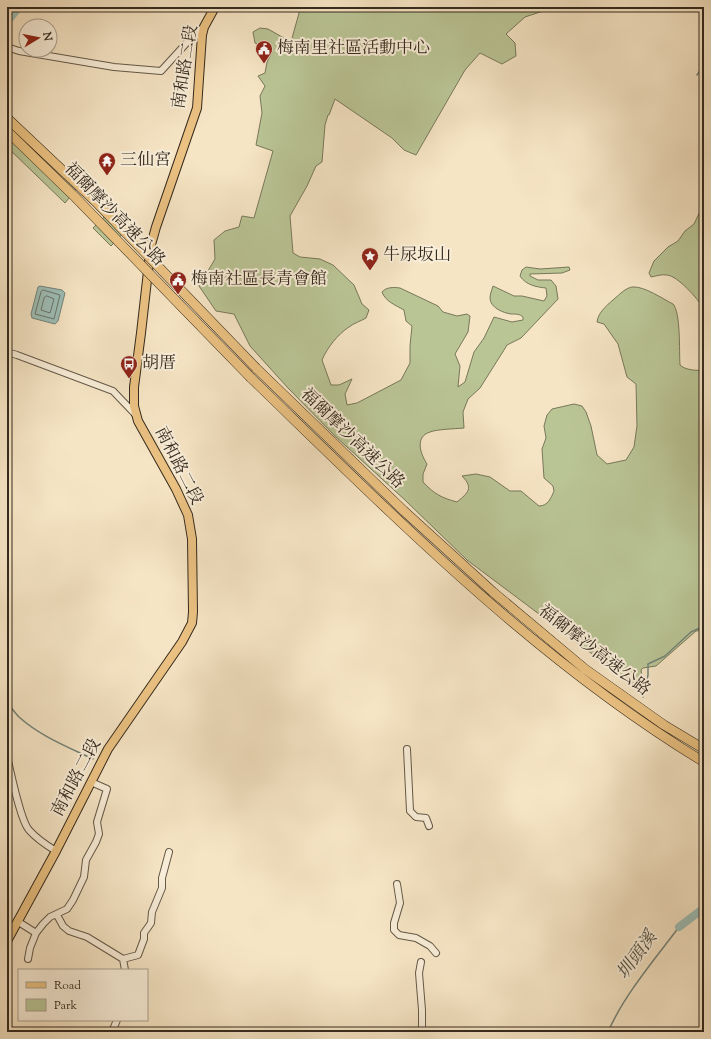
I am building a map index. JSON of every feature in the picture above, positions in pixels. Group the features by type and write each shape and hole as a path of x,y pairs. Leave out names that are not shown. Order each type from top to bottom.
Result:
{"highway":[{"name":"福爾摩沙高速公路","path":"7,118 96,202 256,368 404,511 493,592 585,669 664,725 704,749"},
{"name":"福爾摩沙高速公路","path":"7,131 76,197 251,378 396,517 485,599 576,675 675,744 704,762"}],"main road":[{"name":"南和路二段","path":"7,941 112,744 187,634 192,623 192,539 188,516 176,489 135,414 134,387 142,333 151,245 197,108 202,35 204,27 215,7"}],"street":[{"path":"7,47 16,50 114,67 161,71 192,37 204,27"},
{"path":"7,354 10,353 17,355 113,391 135,414"},
{"path":"407,749 410,811 416,817 426,818 429,826"},
{"path":"7,757 22,814 28,829 44,844 56,851"},
{"path":"28,960 30,948 36,933 50,917 67,909 84,877 86,860 96,842 98,834 97,822 107,789 91,782"},
{"path":"57,914 63,926 69,931 87,937 123,959 138,955 144,939 144,933 151,923 152,912 162,888 162,878 169,852"},
{"path":"397,884 400,903 394,922 394,930 399,935 416,938 430,946 436,953"},
{"path":"16,924 36,933"},
{"path":"123,959 124,969"},
{"path":"421,962 419,973 422,1032"},
{"path":"112,1032 117,1021"}],"green space":[{"path":"299,7 548,7 549,9 525,17 506,34 515,43 516,56 502,64 480,53 465,70 416,155 404,150 392,138 335,99 325,125 322,162 316,166 307,186 290,216 293,253 300,257 320,259 333,265 354,285 362,304 369,310 366,318 351,326 337,337 322,360 331,385 339,385 352,379 345,394 347,405 357,403 401,380 410,363 412,326 406,321 404,310 383,295 382,292 384,290 390,288 400,288 438,306 443,312 457,316 467,314 470,316 468,332 455,354 460,366 458,387 465,382 474,352 484,338 494,317 512,322 523,320 521,315 505,312 492,305 490,298 493,286 514,296 522,296 544,301 547,296 546,288 525,282 520,276 522,270 526,267 540,269 569,267 570,270 562,273 530,274 530,276 538,280 551,280 556,286 558,299 521,338 507,345 480,388 468,399 463,412 464,428 433,431 425,434 420,442 421,451 427,464 423,474 423,482 438,495 457,502 467,493 469,487 466,480 462,476 476,474 490,477 510,491 521,491 539,506 545,505 554,491 553,486 544,478 542,449 546,438 544,426 547,415 552,409 574,404 582,406 591,426 597,455 607,464 626,460 634,447 637,426 636,384 627,377 618,344 604,324 597,322 601,313 608,305 630,287 637,287 653,293 673,304 677,315 680,365 691,370 704,370 704,630 696,631 656,666 643,668 641,670 643,688 639,689 467,560 405,500 335,436 288,388 250,346 234,314 216,311 199,286 215,259 214,240 225,231 239,227 242,216 254,218 273,151 256,145 262,113 260,96 265,86 258,76 265,73 267,62 272,52 255,43 253,32 260,28 268,29 291,42 299,13"},
{"path":"7,112 81,183 65,203 7,147"},
{"path":"704,203 704,309 693,294 677,279 672,276 665,275 651,277 649,273 654,261 668,247 678,241 685,231 694,224"},
{"path":"109,212 127,229 111,246 93,228"}],"water":[{"path":"40,286 62,290 65,293 58,321 55,324 32,318 31,314 38,287"}],"waterway":[{"path":"7,22 19,7"},
{"path":"697,75 704,65"},
{"path":"643,697 648,675 648,664 665,656 691,632 704,626"},
{"path":"7,702 19,717 36,730 54,741 93,759"},
{"name":"圳頭溪","path":"679,927 704,908"},
{"name":"圳頭溪","path":"608,1032 622,1004 679,927"}],"place":[{"name":"梅南里社區活動中心","path":"264,64"},
{"name":"三仙宮","path":"107,176"},
{"name":"牛尿坂山","path":"370,271"},
{"name":"梅南社區長青會館","path":"178,295"},
{"name":"胡厝","path":"129,379"}]}
